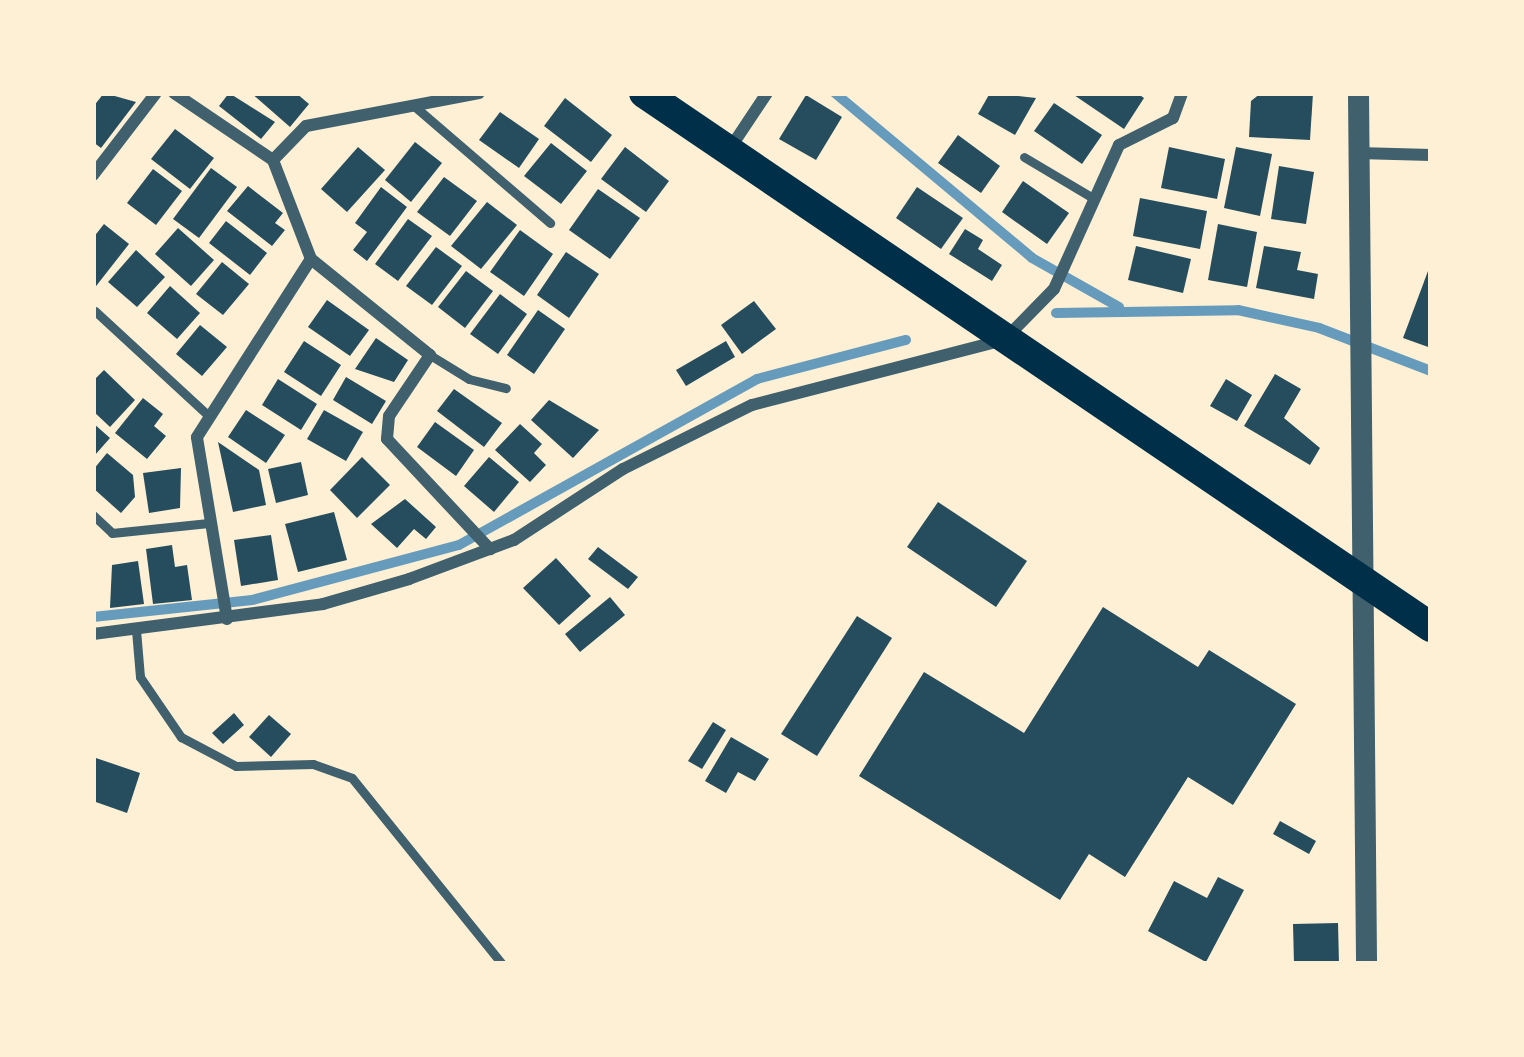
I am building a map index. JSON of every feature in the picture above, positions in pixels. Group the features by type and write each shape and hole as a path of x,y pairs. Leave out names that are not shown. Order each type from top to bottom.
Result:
{"main road":[{"path":"644,93 1431,627"}],"street":[{"path":"93,175 156,93"},
{"path":"174,93 273,160 311,259 430,356 388,416 387,439 486,545"},
{"path":"273,160 306,126 479,93"},
{"path":"729,150 767,93"},
{"path":"93,634 323,604 486,545 752,405 1004,340 1054,289 1119,145 1173,118 1182,93"},
{"path":"1358,93 1366,964"},
{"path":"1358,153 1431,155"},
{"path":"226,615 197,437 311,259"}],"lane":[{"path":"413,106 550,224"},
{"path":"1024,158 1093,198"},
{"path":"95,311 210,417"},
{"path":"430,356 469,379 506,388"},
{"path":"93,515 112,532 208,524"},
{"path":"136,630 140,677 181,737 236,766 313,764 352,778 502,964"}],"building":[{"path":"104,93 136,102 101,148 93,142 93,107"},
{"path":"229,93 275,122 261,139 219,106"},
{"path":"251,93 296,93 309,104 290,127"},
{"path":"990,93 1036,98 1015,135 978,114"},
{"path":"1071,93 1137,93 1144,98 1124,129"},
{"path":"1261,93 1313,93 1310,140 1249,137 1251,101"},
{"path":"806,95 842,117 816,160 779,139"},
{"path":"565,98 612,135 591,162 544,126"},
{"path":"1054,103 1102,135 1082,164 1034,131"},
{"path":"500,112 539,139 519,168 479,140"},
{"path":"175,129 214,158 190,189 151,159"},
{"path":"958,135 1000,166 981,193 938,163"},
{"path":"415,142 442,163 411,202 385,180"},
{"path":"551,143 587,171 561,204 524,176"},
{"path":"358,147 385,170 347,212 321,189"},
{"path":"625,147 669,181 646,212 601,179"},
{"path":"1169,147 1225,159 1217,199 1161,188"},
{"path":"1236,147 1272,154 1260,216 1224,208"},
{"path":"1279,166 1314,172 1306,224 1271,219"},
{"path":"211,168 237,187 199,238 173,219"},
{"path":"153,169 182,191 156,225 127,203"},
{"path":"444,177 477,201 450,236 417,212"},
{"path":"1023,181 1069,213 1047,244 1002,212"},
{"path":"248,186 283,213 275,223 285,230 272,246 227,211"},
{"path":"381,187 407,207 367,261 353,250 367,232 355,223"},
{"path":"917,187 963,218 941,249 896,218"},
{"path":"598,189 640,218 610,259 569,230"},
{"path":"1140,198 1207,211 1200,249 1133,236"},
{"path":"487,202 517,225 481,269 451,246"},
{"path":"408,219 432,236 398,281 375,264"},
{"path":"226,221 267,253 250,275 209,243"},
{"path":"104,224 129,244 93,290 93,238"},
{"path":"1218,224 1257,232 1247,287 1208,280"},
{"path":"178,228 214,260 191,286 155,254"},
{"path":"965,229 983,240 978,249 1002,265 992,281 949,254"},
{"path":"520,230 553,254 524,296 490,272"},
{"path":"1136,246 1191,259 1183,293 1128,280"},
{"path":"1264,246 1301,252 1297,270 1318,274 1314,299 1256,288"},
{"path":"436,247 462,266 432,305 406,286"},
{"path":"136,250 165,277 137,307 108,282"},
{"path":"566,252 599,274 569,318 537,295"},
{"path":"222,262 249,284 223,315 196,294"},
{"path":"1431,263 1431,348 1403,338"},
{"path":"466,271 493,291 465,328 438,307"},
{"path":"170,286 200,313 177,339 147,313"},
{"path":"500,294 527,314 498,354 470,334"},
{"path":"327,300 369,330 350,356 308,327"},
{"path":"754,301 776,329 742,354 721,325"},
{"path":"538,310 565,329 534,374 507,355"},
{"path":"200,325 227,347 202,376 176,354"},
{"path":"376,338 408,360 394,382 355,369"},
{"path":"304,341 341,365 321,396 284,372"},
{"path":"726,341 735,357 686,386 676,370"},
{"path":"104,370 135,400 110,427 93,411 93,381"},
{"path":"1275,374 1301,389 1284,418 1320,448 1310,465 1244,426"},
{"path":"346,377 386,401 372,424 333,400"},
{"path":"278,379 317,404 301,430 262,405"},
{"path":"1226,379 1252,395 1237,421 1210,406"},
{"path":"454,389 502,423 484,447 437,411"},
{"path":"143,398 163,414 154,426 166,436 147,459 115,433"},
{"path":"549,400 599,430 573,458 531,420"},
{"path":"246,410 285,435 266,463 228,437"},
{"path":"324,410 363,432 346,461 307,439"},
{"path":"435,422 474,450 456,476 417,447"},
{"path":"93,423 110,438 95,455 93,453"},
{"path":"520,424 542,444 534,453 546,465 530,482 495,450"},
{"path":"218,442 259,470 266,505 233,512"},
{"path":"107,453 133,475 135,497 121,513 93,488 93,470"},
{"path":"362,457 390,485 357,518 330,490"},
{"path":"489,457 519,482 494,512 464,486"},
{"path":"301,462 308,495 276,503 268,469"},
{"path":"181,468 180,508 149,513 143,473"},
{"path":"405,499 436,527 426,539 414,529 397,548 371,524"},
{"path":"938,502 1027,561 996,607 907,547"},
{"path":"334,512 347,560 298,572 285,524"},
{"path":"271,535 278,580 241,586 234,540"},
{"path":"172,545 175,567 187,565 192,600 153,604 146,549"},
{"path":"598,547 638,577 628,589 588,559"},
{"path":"556,558 591,596 559,625 523,588"},
{"path":"138,561 144,604 110,608 112,565"},
{"path":"610,597 625,615 580,652 565,634"},
{"path":"1103,607 1198,667 1209,650 1296,704 1233,805 1188,777 1125,877 1089,854 1060,900 859,776 924,672 1024,733"},
{"path":"857,616 892,638 817,756 781,734"},
{"path":"234,713 244,725 223,744 212,733"},
{"path":"269,715 291,734 271,757 249,737"},
{"path":"713,722 726,730 702,769 688,761"},
{"path":"731,737 769,759 755,781 738,772 726,793 705,781"},
{"path":"93,757 140,773 127,813 93,801"},
{"path":"1280,821 1316,841 1309,854 1273,834"},
{"path":"1218,877 1244,890 1206,962 1148,931 1174,881 1207,898"},
{"path":"1338,923 1339,964 1294,964 1293,924"}],"waterway":[{"path":"835,93 1032,258 1119,307"},
{"path":"1056,313 1238,310 1319,328 1431,371"},
{"path":"93,617 252,600 459,545 757,379 906,340"}]}
